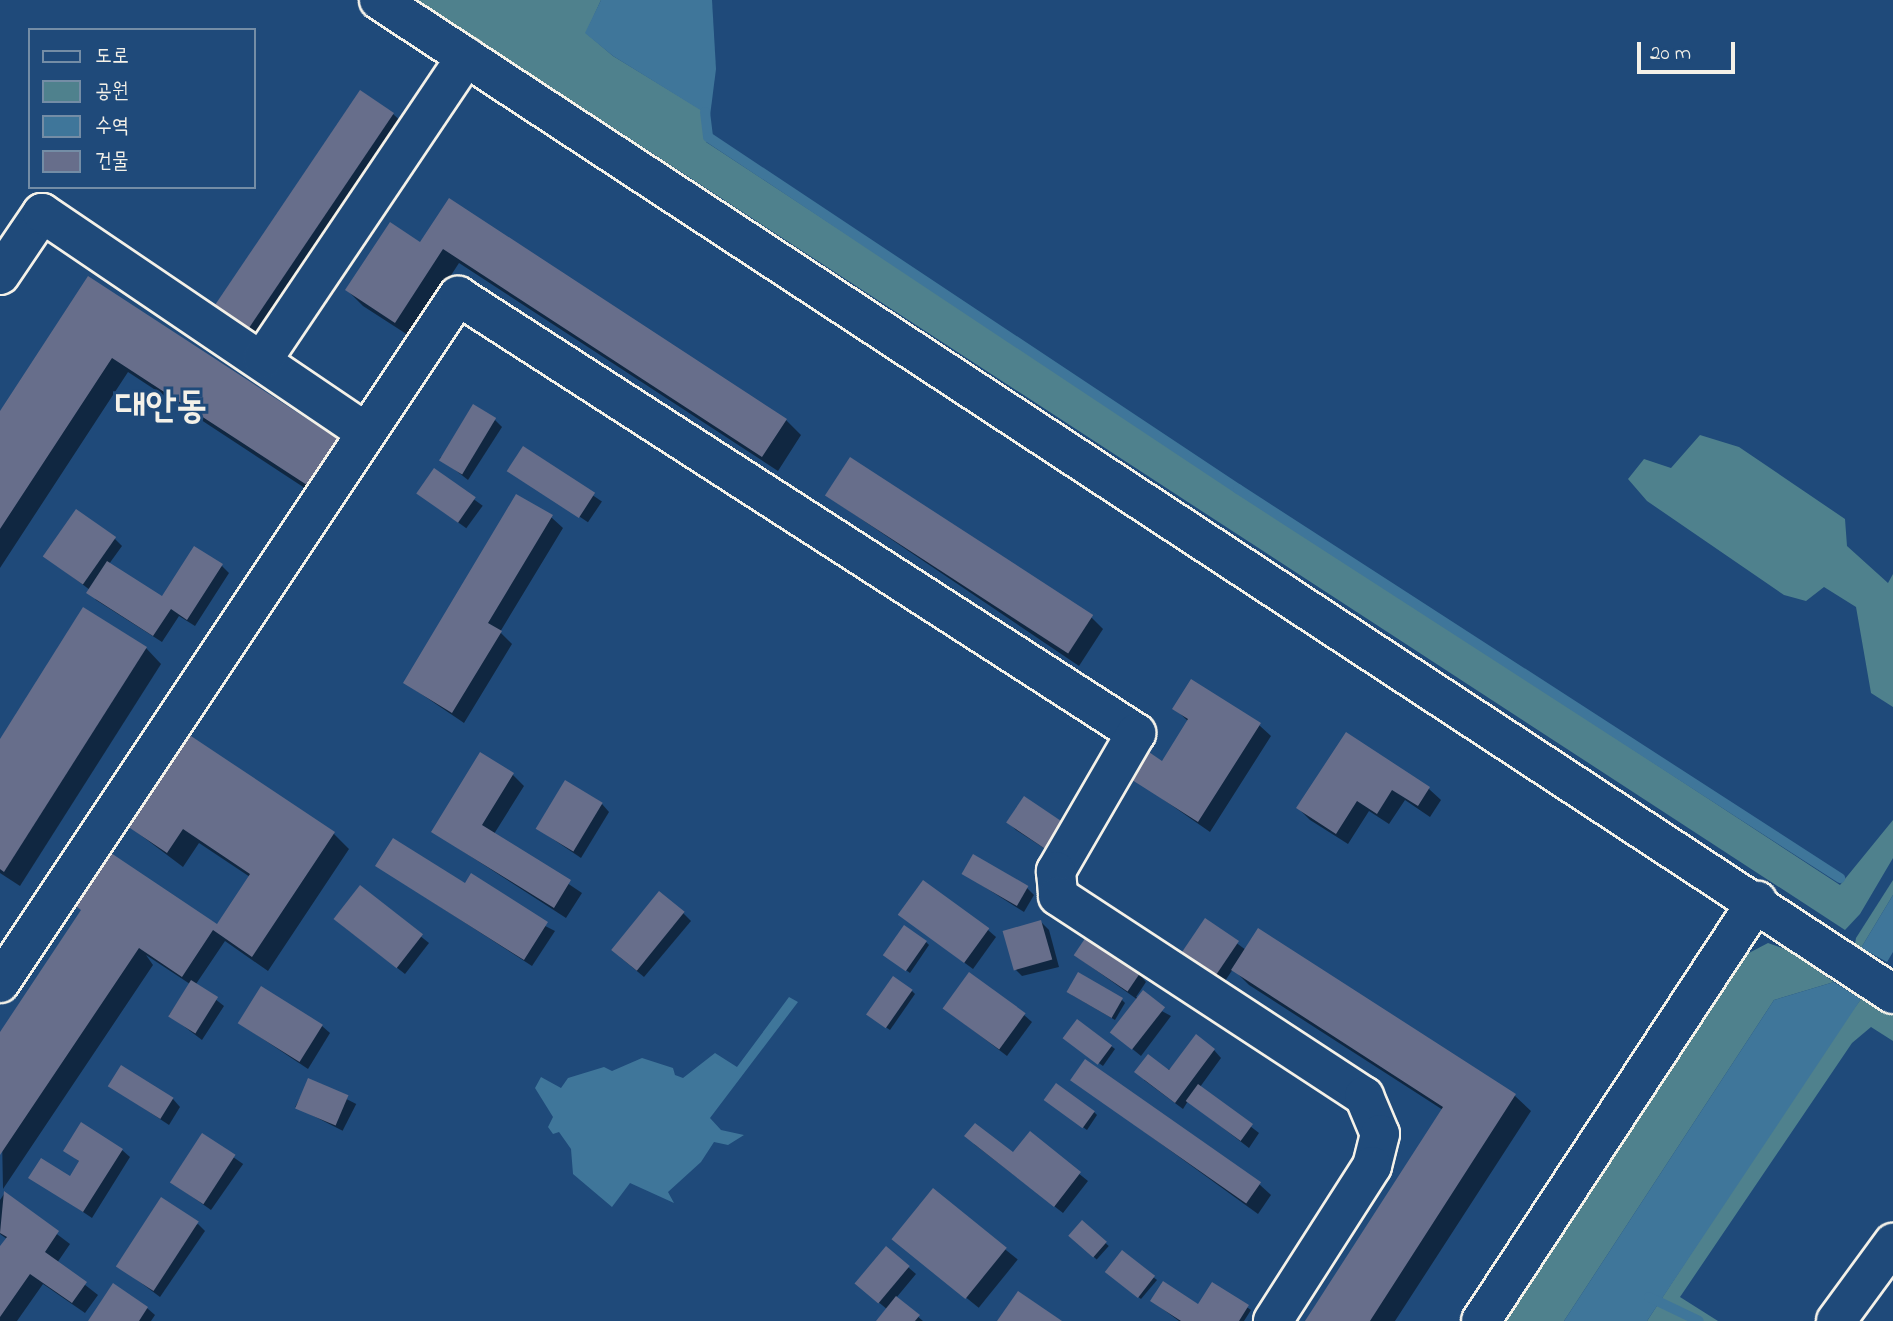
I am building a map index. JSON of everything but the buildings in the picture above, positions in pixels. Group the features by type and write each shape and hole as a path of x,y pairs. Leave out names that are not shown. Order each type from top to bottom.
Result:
{"street":[{"path":"379,0 1756,901 1872,980"},
{"path":"263,359 466,57"},
{"path":"0,275 42,213 263,359 366,432"},
{"path":"0,983 458,296 1136,733 1056,871 1058,896 1364,1096 1380,1134 1372,1166 1273,1321"},
{"path":"1481,1321 1756,901"},
{"path":"1836,1321 1893,1242"}],"green space":[{"path":"417,0 601,0 586,33 613,56 705,112 706,142 1840,885 1893,820 1893,858 1860,914 1845,930"},
{"path":"1700,435 1739,447 1845,519 1847,546 1888,583 1893,574 1893,707 1871,693 1856,607 1824,587 1806,601 1784,595 1647,501 1628,479 1644,459 1671,468"},
{"path":"1893,880 1893,895 1861,948 1855,944 1856,938"},
{"path":"1768,943 1788,950 1834,982 1774,1000 1564,1321 1505,1321 1747,954"},
{"path":"1873,993 1893,1007 1893,1041 1871,1027 1852,1043 1680,1297 1718,1321 1647,1321 1834,1035 1861,999"}],"water":[{"path":"601,0 712,0 716,69 710,116 613,56 585,33"},
{"path":"1893,895 1893,952 1887,962 1861,948"},
{"path":"1834,982 1861,999 1647,1321 1564,1321 1774,1000"},
{"path":"789,997 798,1002 710,1118 721,1130 744,1135 728,1145 714,1142 701,1162 668,1192 674,1203 630,1183 612,1207 573,1174 571,1149 559,1132 553,1134 548,1127 553,1117 535,1088 541,1077 561,1088 568,1078 604,1067 612,1071 642,1058 673,1068 675,1075 683,1078 715,1053 737,1067"}],"waterway":[{"path":"705,112 708,137 1238,489 1840,878"},
{"path":"1649,1297 1699,1321"}],"district":[{"name":"대안동","path":"161,409"}]}
